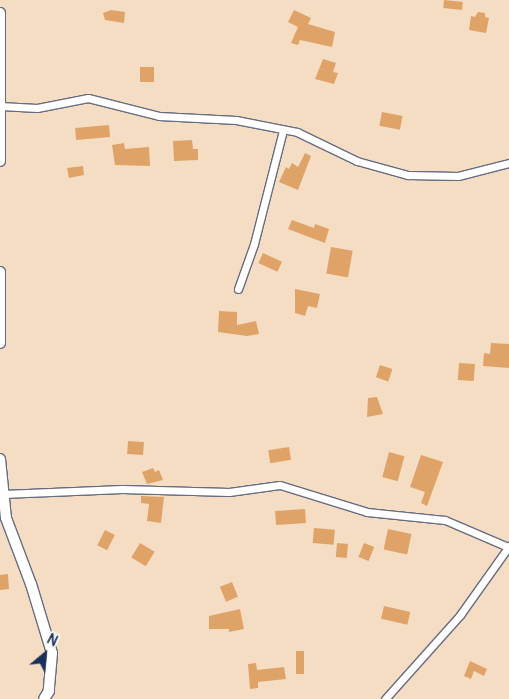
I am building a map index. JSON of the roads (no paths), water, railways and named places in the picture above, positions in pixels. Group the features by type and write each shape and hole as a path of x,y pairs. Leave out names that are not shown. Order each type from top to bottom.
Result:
{"street":[{"path":"0,13 0,161"},
{"path":"1,106 37,108 88,98 159,116 214,117 297,132 358,161 408,174 458,176 509,163"},
{"path":"238,289 254,244 283,130"},
{"path":"0,272 0,343"},
{"path":"0,459 6,518 31,584 52,653 52,671 44,699"},
{"path":"3,494 122,489 229,492 280,485 367,512 445,520 509,547 460,615 385,699"}]}
